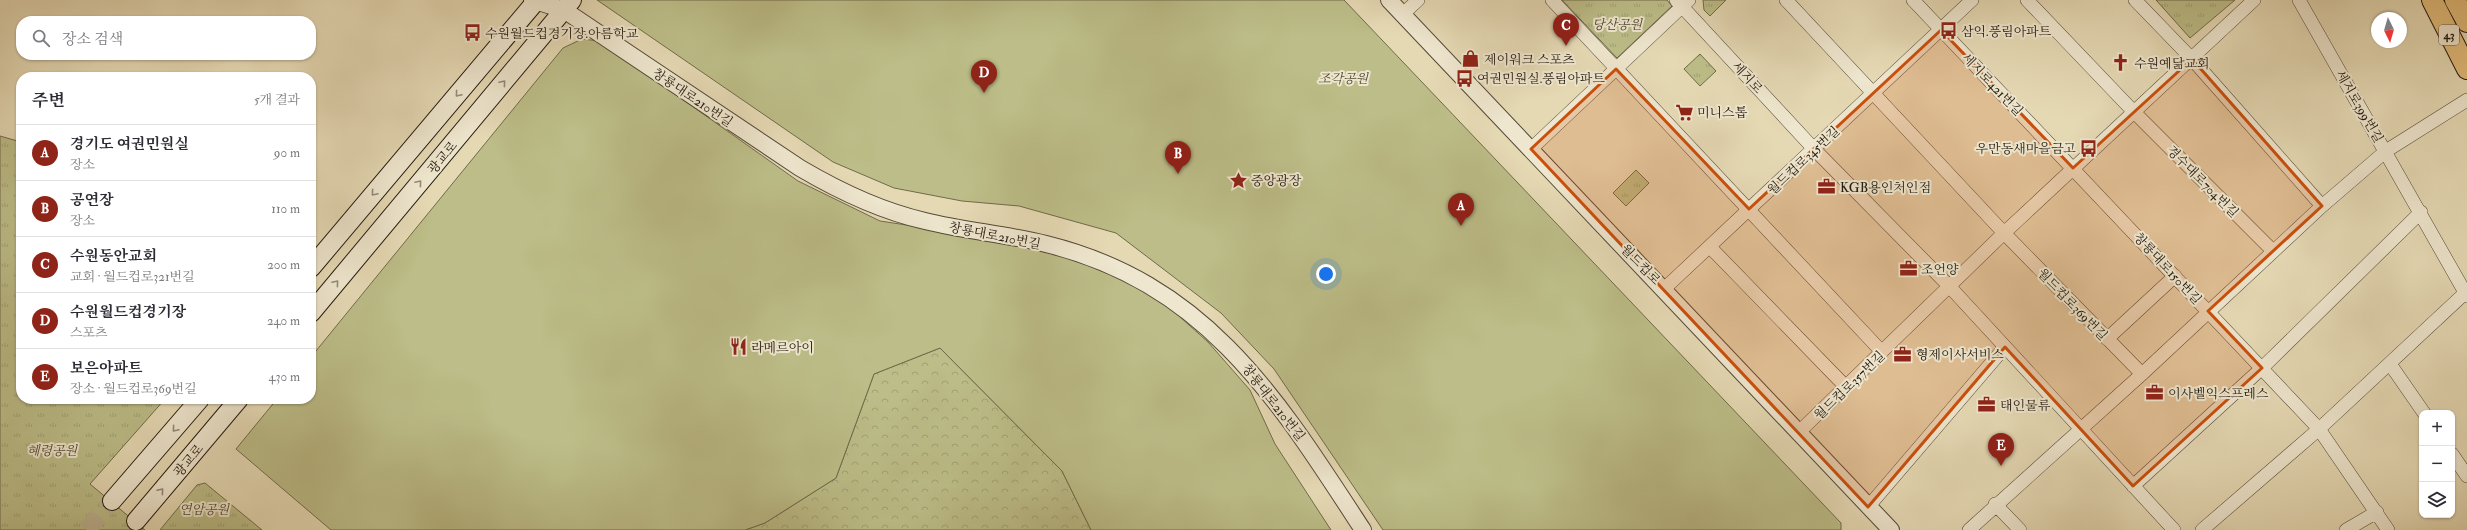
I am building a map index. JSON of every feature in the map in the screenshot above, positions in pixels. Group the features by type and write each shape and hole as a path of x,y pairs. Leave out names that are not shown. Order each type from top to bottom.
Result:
{"main road":[{"name":"43","path":"2432,0 2467,69"},
{"path":"2441,0 2467,48"},
{"path":"2455,0 2467,22"},
{"path":"2464,0 2467,5"},
{"path":"316,262 535,1"},
{"name":"광교로","path":"316,307 568,5"},
{"path":"112,501 196,404"},
{"name":"광교로","path":"136,521 235,404"}],"street":[{"name":"월드컵로","path":"1389,0 1800,432 1868,507 1891,530"},
{"path":"1403,14 1418,0"},
{"path":"1552,0 1882,352"},
{"path":"1786,0 1875,92 2004,233"},
{"name":"세지로421번길","path":"1913,0 2073,168"},
{"name":"월드컵로345번길","path":"1664,289 1710,248 1749,209 1972,0"},
{"name":"경수대로704번길","path":"2027,0 2133,112 2273,251"},
{"path":"2136,0 2192,59 2322,206"},
{"name":"월드컵로357번길","path":"1800,432 2004,233 2254,0"},
{"name":"세지로399번길","path":"2298,0 2386,151 2466,295 2319,429"},
{"name":"창룡대로210번길","path":"535,1 568,5 788,160 839,190 879,207 925,221 1022,238 1075,252 1136,279 1174,302 1218,336 1263,385 1297,430 1363,530"},
{"name":"세지로","path":"1531,149 1616,69 1683,2 1814,148"},
{"path":"1969,530 1995,504 2142,374 2322,206 2386,151 2467,100"},
{"path":"1814,148 1950,287 2174,530"},
{"name":"창룡대로150번길","path":"2073,168 2319,429 2388,530"},
{"path":"2133,486 2262,368 2420,212"},
{"name":"월드컵로369번길","path":"2004,233 2142,374"},
{"path":"1710,248 1846,387"},
{"path":"2108,339 2175,276"},
{"path":"1868,507 2005,347"},
{"path":"2390,364 2422,410"},
{"path":"2202,530 2319,429"},
{"path":"2455,458 2467,476"},
{"path":"1995,504 2020,530"},
{"path":"2346,530 2376,512"}],"highlighted area":[{"path":"1941,30 2073,168 2192,59 2322,206 2208,311 2262,368 2133,486 2005,347 1868,507 1531,149 1616,69 1749,209"}],"green space":[{"name":"조각공원","path":"597,0 1344,0 1841,523 1841,530 1383,530 1274,369 1221,313 1116,233 1019,206 962,201 894,188 833,162"},
{"name":"당산공원","path":"1562,0 1667,0 1672,6 1617,58"},
{"path":"1703,0 1726,0 1710,16 1704,10"},
{"path":"2156,0 2235,0 2190,38"},
{"path":"582,39 600,41 798,181 880,221 1032,244 1086,260 1160,299 1208,342 1250,390 1275,444 1331,530 1091,530 1062,471 940,348 874,374 836,478 765,523 745,530 331,530 236,449 273,404 316,404 316,351 563,48"},
{"path":"1700,54 1716,71 1700,86 1684,69"},
{"name":"혜령공원","path":"0,136 16,141 16,404 161,404 90,484 145,530 0,530"},
{"path":"1636,170 1649,183 1626,206 1613,193"},
{"path":"940,348 1062,471 1091,530 745,530 765,523 836,478 874,374"},
{"name":"연암공원","path":"205,483 262,530 160,530 197,485"}],"tunnel":[{"path":"87,530 112,501"}],"place":[{"name":"삼익.풍림아파트","path":"1948,31"},
{"name":"수원월드컵경기장.아름학교","path":"472,33"},
{"name":"수원동안교회","path":"1566,46"},
{"name":"제이워크 스포츠","path":"1471,59"},
{"name":"수원예닮교회","path":"2121,63"},
{"name":"여권민원실.풍림아파트","path":"1464,78"},
{"name":"수원월드컵경기장","path":"984,93"},
{"name":"미니스톱","path":"1684,112"},
{"name":"우만동새마을금고","path":"2089,148"},
{"name":"공연장","path":"1178,174"},
{"name":"중앙광장","path":"1238,180"},
{"name":"KGB용인처인점","path":"1827,187"},
{"name":"경기도 여권민원실","path":"1461,226"},
{"name":"조언양","path":"1908,269"},
{"name":"라메르아이","path":"738,347"},
{"name":"형제이사서비스","path":"1903,354"},
{"name":"이사벨익스프레스","path":"2155,393"},
{"name":"태인물류","path":"1987,405"},
{"name":"보은아파트","path":"2001,466"}]}
